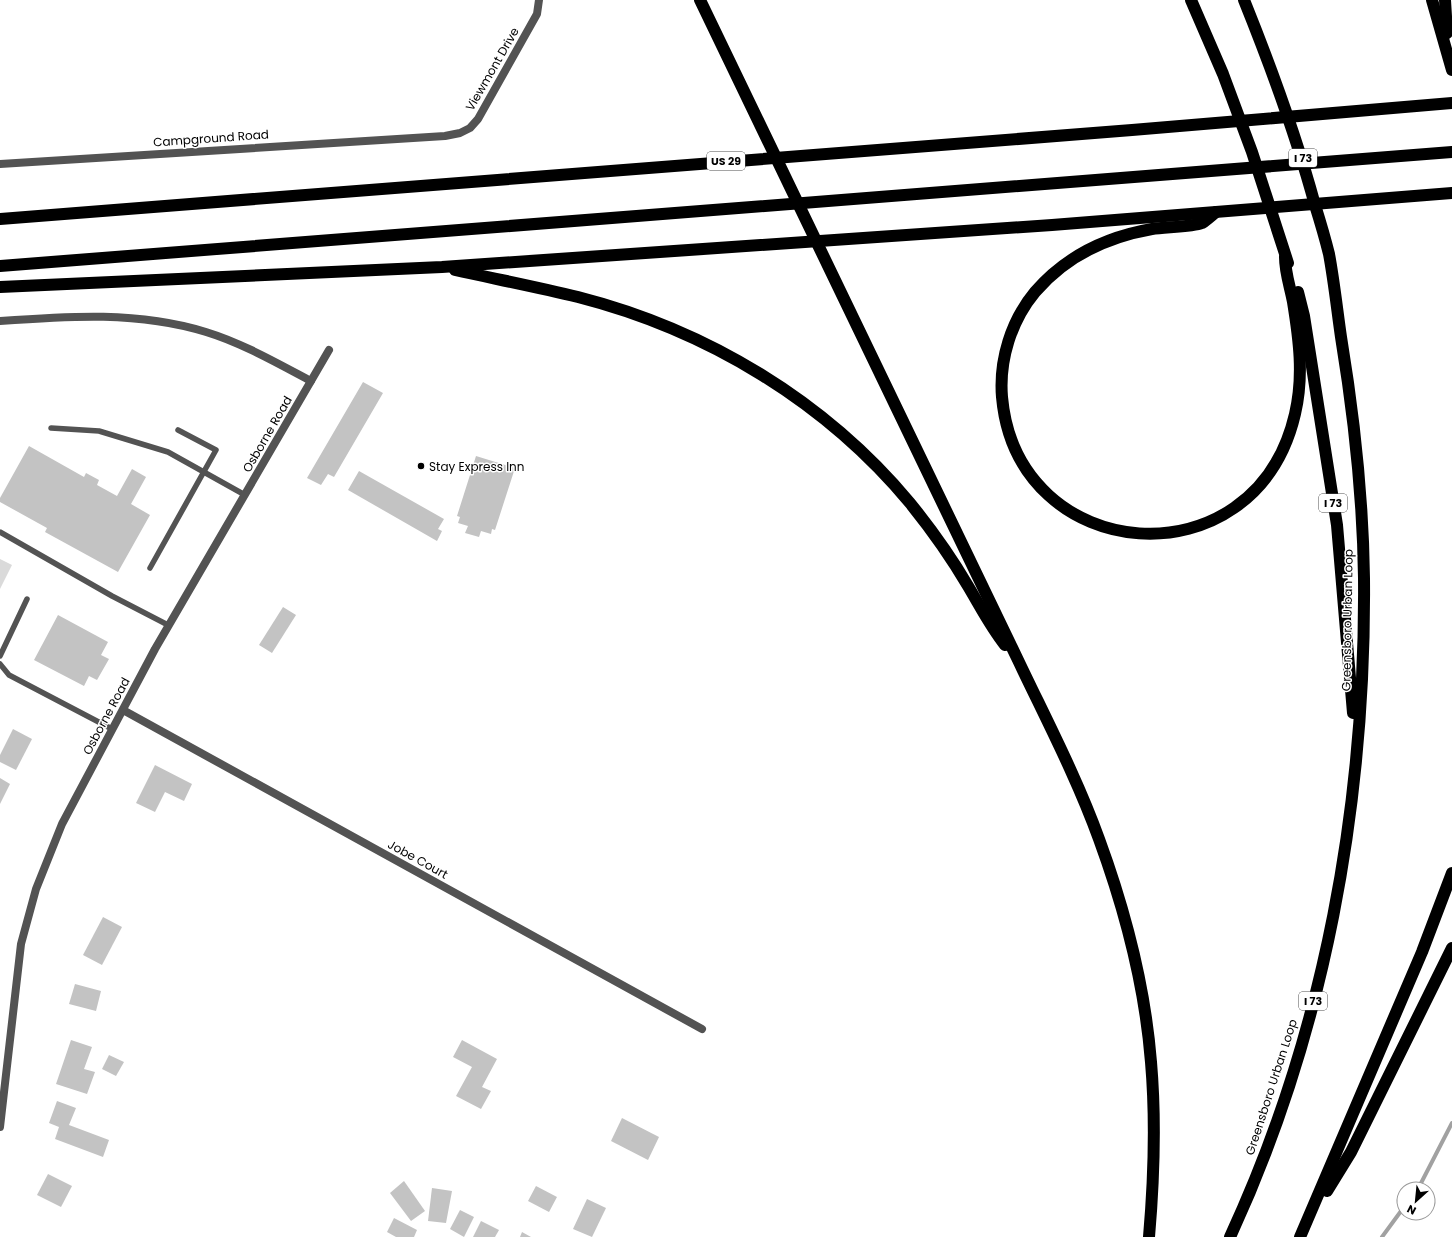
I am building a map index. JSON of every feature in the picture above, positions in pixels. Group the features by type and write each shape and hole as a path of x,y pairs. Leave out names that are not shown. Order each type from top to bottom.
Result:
{"highway":[{"path":"700,0 1018,660 1069,768 1099,838 1129,934 1140,986 1151,1061 1154,1131 1149,1237"},
{"name":"I 73","path":"1191,0 1223,74 1252,152 1285,257 1293,273 1304,316 1337,526 1356,754"},
{"name":"Greensboro Urban Loop","path":"1230,1237 1267,1147 1294,1070 1316,992 1335,904 1349,828 1356,754 1363,656 1364,584 1360,496 1349,386 1329,254 1302,154 1270,64 1244,0"},
{"path":"1432,0 1452,70"},
{"path":"1445,0 1448,54"},
{"name":"US 29","path":"0,219 1132,130 1452,103"},
{"path":"0,266 1452,152"},
{"path":"0,288 442,267 1052,225 1452,193"},
{"path":"1216,212 1202,223 1151,229 1120,237 1082,251 1046,279 1034,294 1013,326 1005,351 1002,373 1002,404 1008,428 1016,451 1026,467 1049,495 1062,506 1077,515 1105,527 1132,533 1161,534 1176,532 1207,523 1240,505 1254,493 1275,465 1283,450 1291,431 1298,394 1300,348 1292,298 1286,273 1285,257"},
{"path":"442,267 579,298 655,322 721,351 774,382 828,421 872,461 905,498 942,545 991,627 1018,660"},
{"path":"1302,1232 1422,952 1452,873"},
{"path":"1302,1232 1351,1152 1452,948"}],"street":[{"name":"Viewmont Drive","path":"424,137 445,136 460,133 470,128 486,106 534,20 540,0"},
{"name":"Campground Road","path":"0,164 424,137"},
{"path":"0,321 66,316 111,316 163,322 206,332 237,344 310,381"},
{"name":"Osborne Road","path":"0,1127 21,944 36,889 62,824 168,625 329,350"},
{"name":"Jobe Court","path":"122,710 702,1029"}],"lane":[{"path":"50,428 99,431 168,452 245,495"},
{"path":"150,568 216,450 178,430"},
{"path":"0,532 112,596 168,625"},
{"path":"0,656 27,599"},
{"path":"0,664 9,674 112,729"}],"shaded area":[{"path":"0,559 12,565 0,589"}],"building":[{"path":"363,382 383,393 334,477 328,474 321,485 307,478"},
{"path":"29,446 84,477 86,473 99,480 97,485 117,496 132,469 146,477 131,504 150,515 118,572 45,532 47,528 0,502 0,498"},
{"path":"476,456 515,468 495,530 492,529 491,534 481,531 479,537 465,533 468,526 458,523 460,517 457,516"},
{"path":"359,471 444,519 438,529 442,531 437,541 348,490"},
{"path":"283,607 296,615 272,653 259,645"},
{"path":"58,615 108,642 101,655 109,659 97,680 89,676 84,686 34,660"},
{"path":"13,729 32,739 16,770 0,762 0,755"},
{"path":"155,765 192,784 184,801 165,792 155,812 136,803"},
{"path":"0,778 10,784 0,804"},
{"path":"103,917 122,927 102,965 83,955"},
{"path":"75,984 101,991 96,1011 69,1004"},
{"path":"71,1040 92,1047 84,1069 95,1072 87,1094 56,1084"},
{"path":"462,1040 497,1059 482,1087 491,1091 481,1109 456,1096 472,1067 453,1057"},
{"path":"109,1055 124,1062 116,1076 102,1069"},
{"path":"57,1101 76,1108 69,1125 109,1140 103,1157 55,1139 59,1127 49,1123"},
{"path":"622,1118 659,1137 648,1160 611,1141"},
{"path":"48,1174 72,1186 61,1207 37,1195"},
{"path":"404,1181 425,1211 411,1221 390,1193"},
{"path":"536,1186 557,1197 549,1212 528,1201"},
{"path":"432,1188 452,1191 446,1223 428,1221"},
{"path":"587,1199 606,1208 592,1237 573,1229"},
{"path":"460,1210 474,1217 464,1237 450,1229"},
{"path":"394,1218 417,1230 414,1237 396,1237 387,1232"},
{"path":"481,1221 499,1230 495,1237 473,1237"},
{"path":"522,1232 531,1237 520,1237"}],"waterway":[{"path":"1422,1181 1452,1123"},
{"path":"1382,1237 1396,1218"}],"place":[{"name":"Stay Express Inn","path":"421,466"}]}
